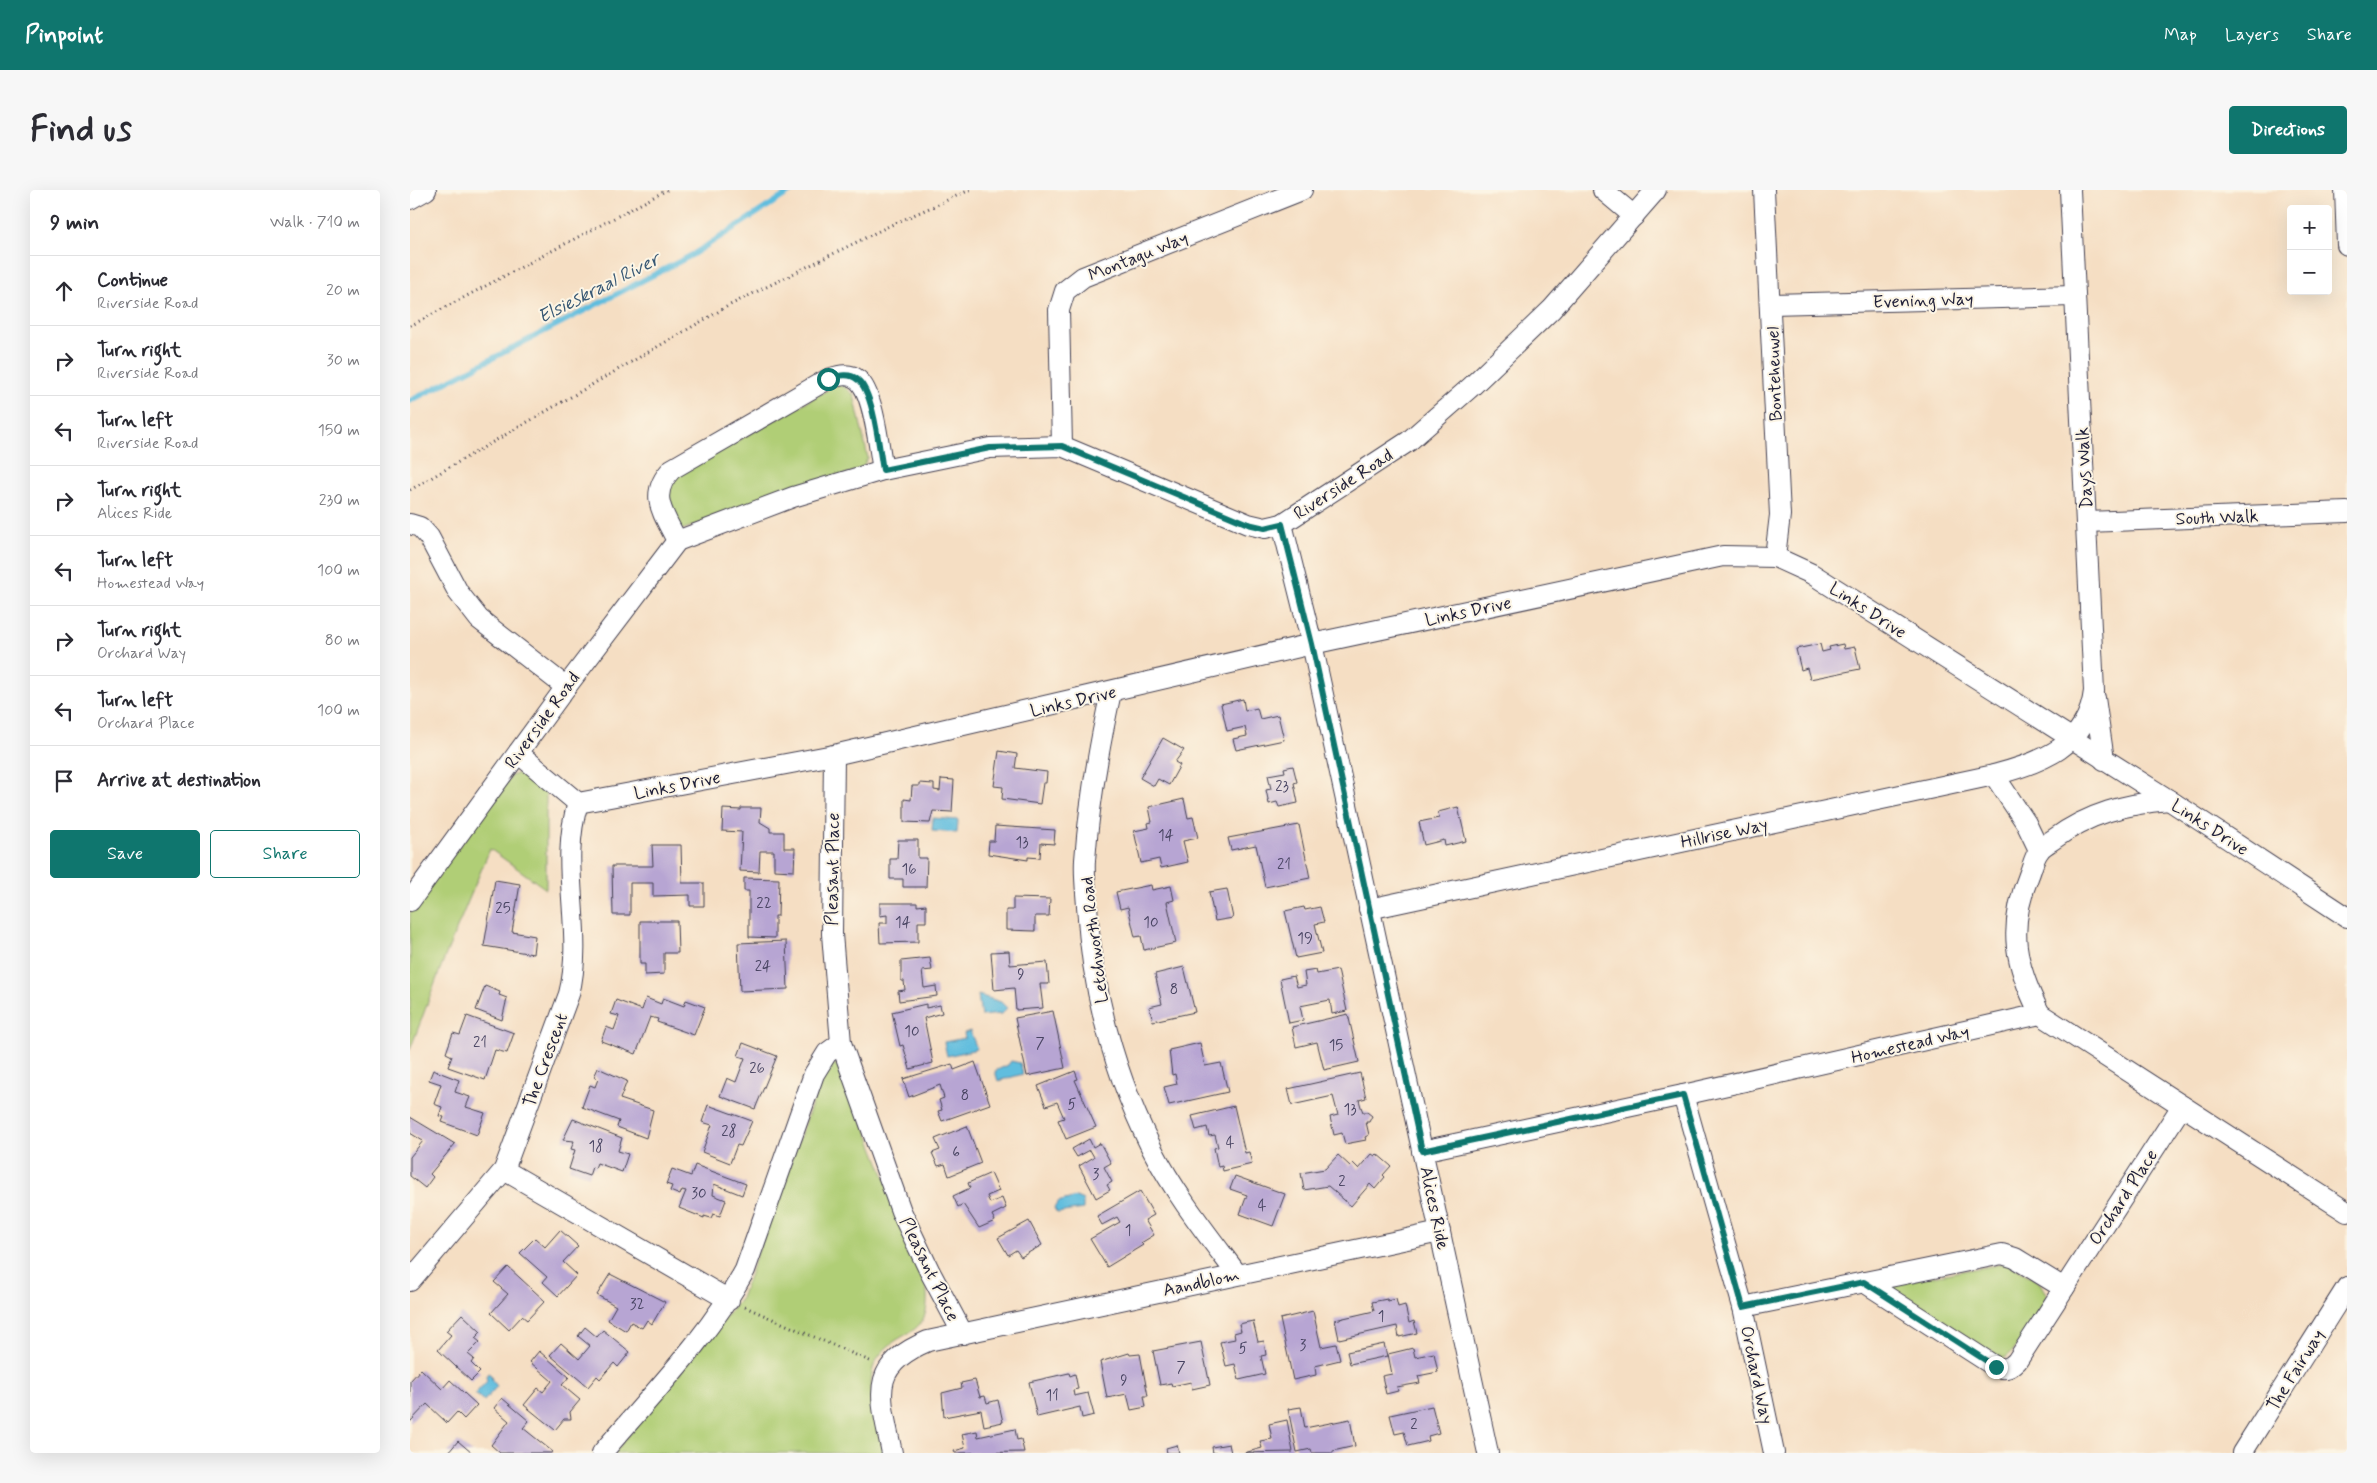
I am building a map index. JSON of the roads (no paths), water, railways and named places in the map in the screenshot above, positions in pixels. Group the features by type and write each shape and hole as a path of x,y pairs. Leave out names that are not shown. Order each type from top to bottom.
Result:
{"street":[{"path":"410,198 426,190"},
{"name":"Montagu Way","path":"1062,446 1059,310 1065,291 1083,278 1302,190"},
{"path":"1603,190 1634,216"},
{"name":"Riverside Road","path":"410,901 566,687 677,542 793,497 883,470 990,448 1062,446 1248,524 1265,528 1282,524 1409,441 1472,386 1552,309 1656,190"},
{"name":"Bonteheuwel","path":"1764,190 1780,515 1775,557"},
{"name":"Days Walk","path":"2070,190 2094,691 2092,710 2085,723 2070,739"},
{"path":"2344,190 2347,245"},
{"name":"Evening Way","path":"1771,304 2074,296"},
{"path":"677,542 659,503 658,491 663,479 672,469 828,379 844,374 857,378 867,390 883,470"},
{"name":"South Walk","path":"2087,522 2347,512"},
{"path":"410,524 420,527 429,537 458,592 478,618 566,687"},
{"name":"Alices Ride","path":"1282,524 1312,644 1488,1453"},
{"name":"Links Drive","path":"578,804 834,755 1312,644 1723,556 1775,557 1812,574 2168,800 2347,917"},
{"path":"2094,691 2104,760"},
{"name":"Letchworth Road","path":"1111,692 1099,745 1085,862 1088,924 1095,986 1128,1094 1153,1150 1186,1204 1237,1274"},
{"name":"Hillrise Way","path":"1369,909 1994,775 2033,765 2054,754 2070,739"},
{"path":"518,753 578,804"},
{"name":"Pleasant Place","path":"834,755 832,934 841,1043 901,1211 930,1272 963,1334 928,1341 909,1349 897,1357 887,1368 882,1400 892,1453"},
{"path":"1994,775 2026,822 2039,850"},
{"path":"2168,800 2116,808 2085,819 2039,850 2022,891 2016,920 2016,949 2024,983 2040,1014 2347,1212"},
{"name":"The Crescent","path":"410,1281 504,1170 572,980 574,964 571,837 578,804"},
{"name":"Homestead Way","path":"1422,1151 1683,1095 2040,1014"},
{"path":"602,1453 711,1325 729,1300 745,1270 814,1074 827,1053 841,1043"},
{"name":"Orchard Way","path":"1683,1095 1743,1307 1774,1453"},
{"name":"Orchard Place","path":"1864,1282 1996,1367 2010,1368 2017,1361 2182,1106"},
{"path":"504,1170 729,1300"},
{"name":"Aandblom","path":"963,1334 1440,1232"},
{"path":"1743,1307 2002,1254 2015,1258 2064,1288"},
{"name":"The Fairway","path":"2242,1453 2347,1287"}],"water":[{"path":"933,818 958,820 957,833 932,831"},
{"path":"978,995 1001,1002 1007,1008 1001,1014 981,1016"},
{"path":"970,1031 977,1049 947,1056 944,1042 965,1038 964,1033"},
{"path":"1011,1061 1020,1063 1023,1074 998,1081 995,1071 1008,1065"},
{"path":"1076,1197 1083,1200 1083,1209 1057,1213 1054,1208 1058,1202"},
{"path":"488,1373 497,1386 484,1401 475,1394 487,1381 486,1376"}],"waterway":[{"name":"Elsieskraal River","path":"410,401 692,255 793,190"}]}
